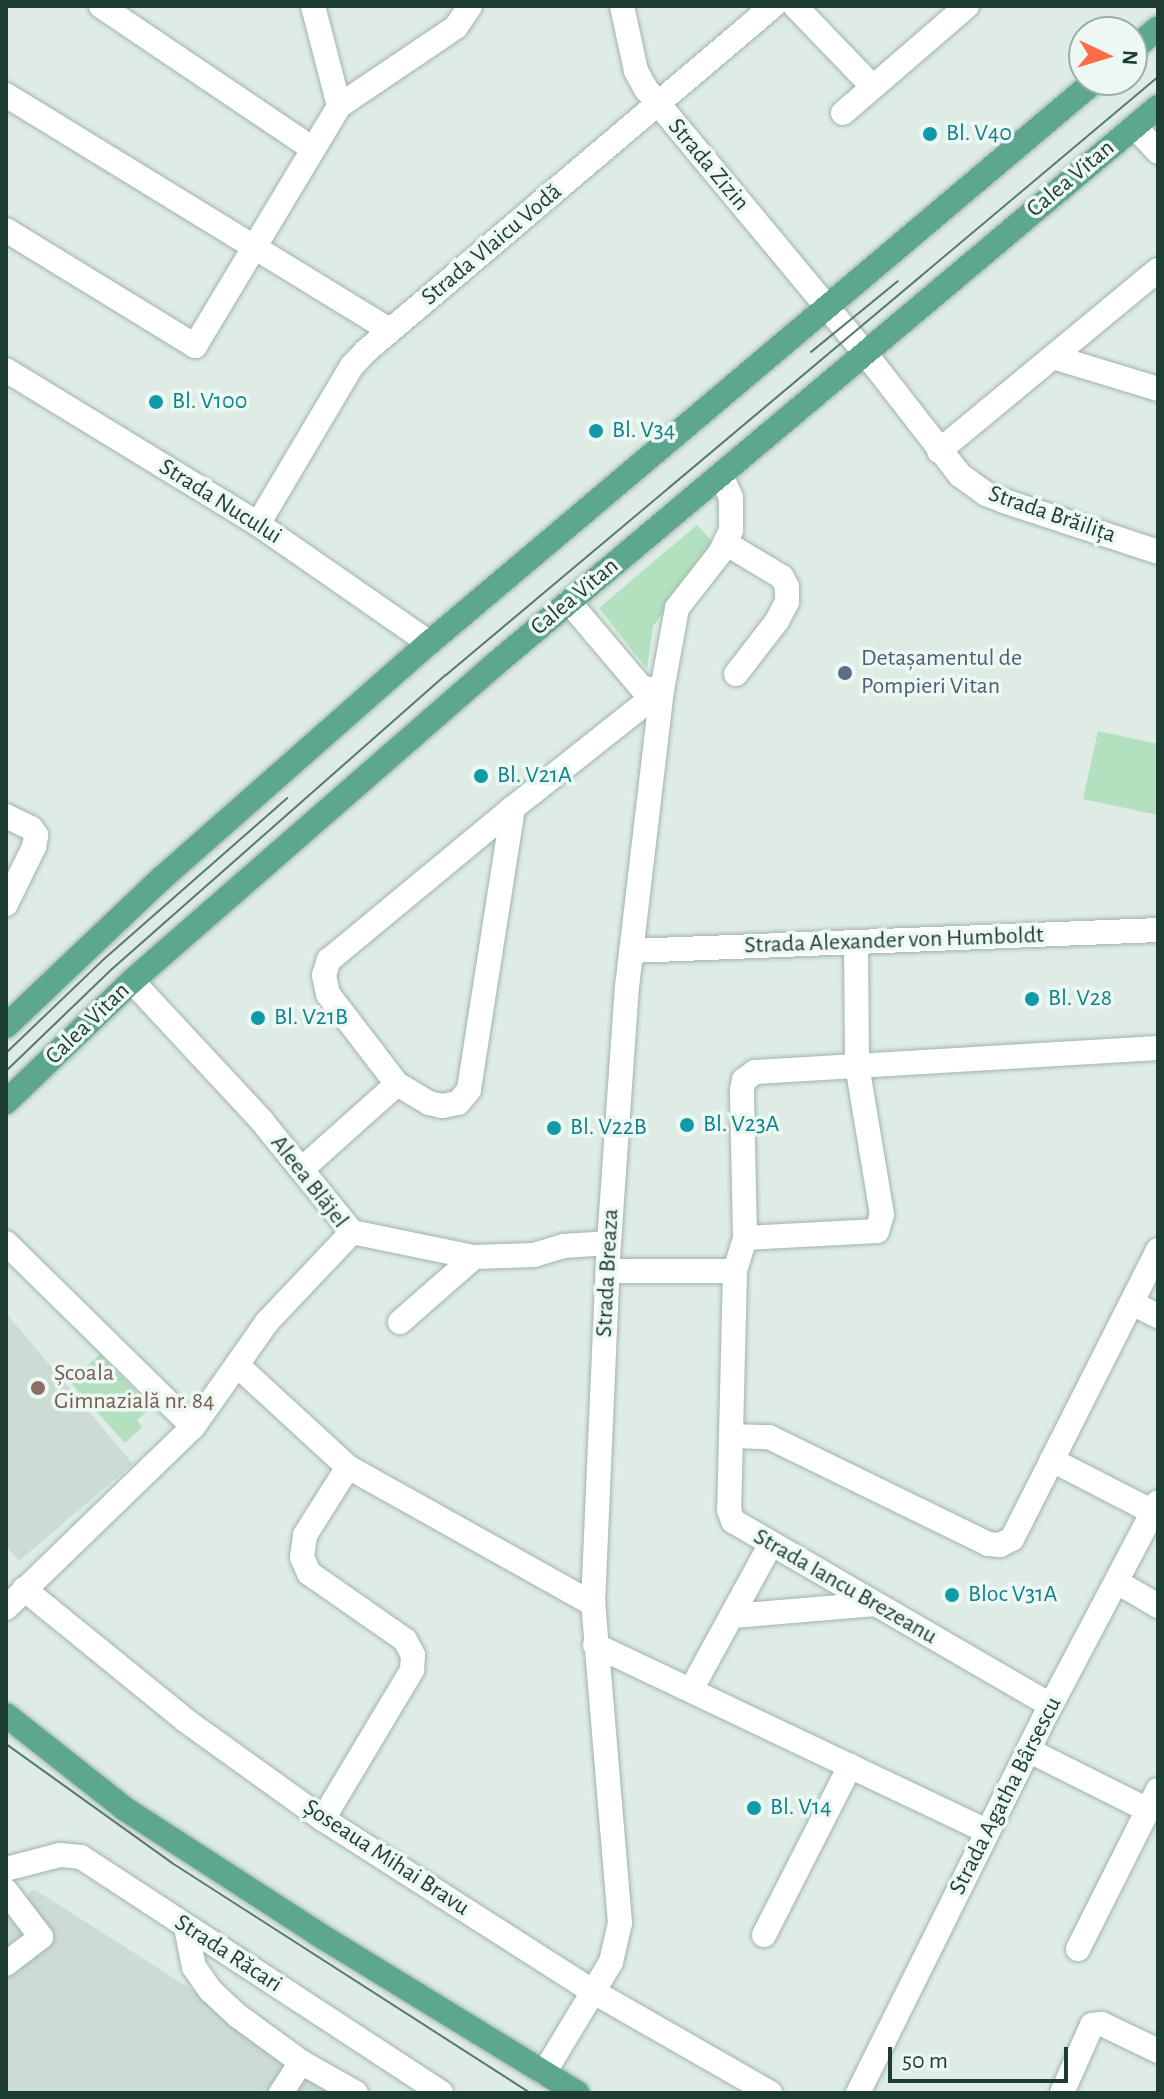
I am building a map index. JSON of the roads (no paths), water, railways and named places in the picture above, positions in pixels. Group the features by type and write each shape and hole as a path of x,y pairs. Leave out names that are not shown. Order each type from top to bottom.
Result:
{"main road":[{"path":"6,1026 162,878 429,643 1077,96"},
{"name":"Calea Vitan","path":"6,1102 132,981 569,602 1158,107"},
{"path":"6,1715 125,1809 318,1934 577,2093"}],"street":[{"path":"101,6 313,149"},
{"path":"313,6 339,106"},
{"path":"6,230 195,346 339,106 456,27 470,6"},
{"name":"Strada Zizin","path":"622,6 636,71 658,106 865,353"},
{"name":"Strada Vlaicu Vodă","path":"258,524 352,366 390,330 773,6"},
{"path":"795,6 872,86"},
{"path":"843,113 967,6"},
{"path":"6,95 254,250 390,330"},
{"path":"1135,127 1158,152"},
{"path":"939,451 1158,270"},
{"name":"Strada Brăilița","path":"865,353 939,451 970,484 986,494 1158,552"},
{"path":"1053,357 1158,389"},
{"name":"Strada Nucului","path":"6,370 258,524 429,643"},
{"path":"721,475 731,498 733,514 727,544 782,577 787,587 787,602 777,621 736,674"},
{"name":"Strada Breaza","path":"544,2073 611,1962 620,1923 593,1604 609,1243 631,951 662,690 677,608 727,544"},
{"path":"569,602 642,688 662,690"},
{"path":"513,808 469,1090 458,1103 442,1106 429,1103 397,1084 328,994 324,975 329,960 513,808 662,690"},
{"path":"6,816 31,828 36,835 34,847 6,904"},
{"name":"Strada Alexander von Humboldt","path":"631,951 1158,930"},
{"path":"745,1238 877,1231 882,1214 857,1065 856,944"},
{"name":"Aleea Blăjel","path":"6,1608 193,1427 267,1322 352,1232 302,1169 132,981"},
{"path":"857,1065 1158,1048"},
{"name":"Strada Iancu Brezeanu","path":"857,1065 755,1072 744,1080 745,1238 735,1271 729,1510 733,1521 1051,1705"},
{"path":"302,1169 397,1084"},
{"path":"352,1232 474,1257 534,1255 564,1246 609,1243"},
{"path":"6,1243 193,1427"},
{"path":"731,1436 769,1437 988,1544 1000,1545 1012,1539 1158,1250"},
{"path":"400,1322 474,1257"},
{"path":"608,1271 735,1271"},
{"path":"1132,1303 1158,1316"},
{"path":"237,1365 348,1467 593,1604"},
{"path":"1052,1460 1155,1507"},
{"path":"323,1819 412,1670 413,1655 405,1640 309,1573 302,1557 305,1535 348,1467"},
{"name":"Strada Agatha Bârsescu","path":"858,2093 1028,1750 1155,1507"},
{"path":"692,1688 771,1544"},
{"path":"1117,1582 1158,1606"},
{"name":"Șoseaua Mihai Bravu","path":"24,1589 185,1720 323,1819 594,1992 770,2093"},
{"path":"733,1616 875,1604"},
{"path":"595,1645 692,1688 987,1831"},
{"path":"1028,1750 1155,1796 1078,1949"},
{"path":"764,1935 850,1766"},
{"name":"Strada Răcari","path":"6,1869 60,1855 81,1857 441,2093"},
{"path":"6,1891 41,1937 6,1964"},
{"path":"186,1927 194,1967 211,1991 238,2016 301,2062 356,2093"},
{"path":"1062,2093 1092,2025 1102,2024 1158,2051"},
{"path":"281,2093 301,2062"}],"tram line":[{"path":"6,1071 112,969 446,675 1158,77"},
{"path":"811,352 898,281"},
{"path":"6,1053 104,959 287,798"},
{"path":"6,1744 172,1863 530,2093"}],"place":[{"name":"Bl. V40","path":"930,134"},
{"name":"Bl. V100","path":"156,402"},
{"name":"Bl. V34","path":"596,431"},
{"name":"Detașamentul de Pompieri Vitan","path":"845,673"},
{"name":"Bl. V21A","path":"481,776"},
{"name":"Bl. V28","path":"1032,999"},
{"name":"Bl. V21B","path":"258,1018"},
{"name":"Bl. V23A","path":"687,1125"},
{"name":"Bl. V22B","path":"554,1128"},
{"name":"Școala Gimnazială nr. 84","path":"38,1388"},
{"name":"Bloc V31A","path":"952,1595"},
{"name":"Bl. V14","path":"754,1808"}]}
